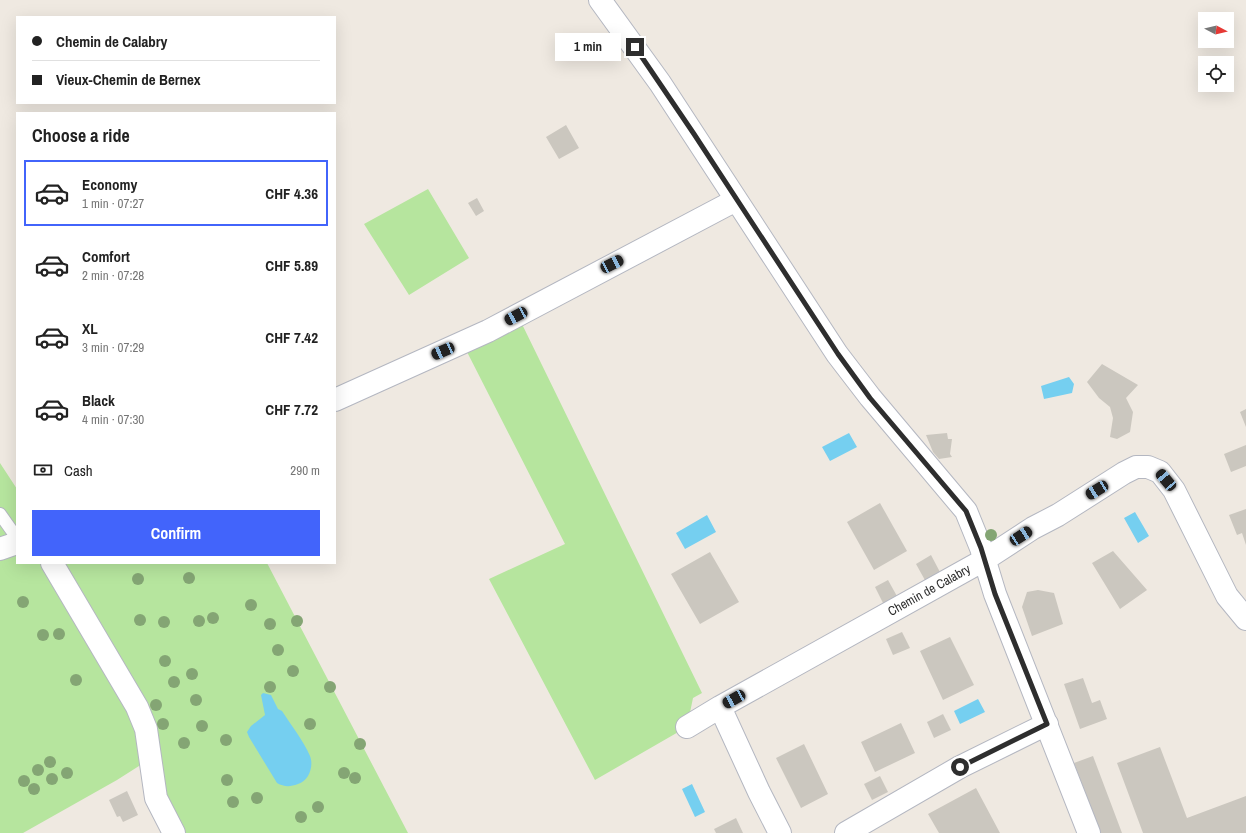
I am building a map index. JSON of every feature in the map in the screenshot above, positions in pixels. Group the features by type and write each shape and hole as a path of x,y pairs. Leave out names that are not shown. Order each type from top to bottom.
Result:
{"street":[{"path":"600,0 660,83 838,354 870,398 966,511 984,560 1124,473 1136,467 1148,467 1160,472 1174,490 1227,596 1246,619"},
{"path":"336,400 488,330 736,200"},
{"path":"0,549 16,543"},
{"name":"Chemin de Calabry","path":"687,727 720,707 984,560 995,594 1089,833"},
{"path":"53,564 137,707 146,729 156,798 174,833"},
{"path":"720,707 759,792 780,833"},
{"path":"846,833 960,767 1047,724"}],"lane":[{"path":"0,514 16,537"}],"green space":[{"path":"428,189 469,258 409,295 364,224"},
{"path":"520,320 702,693 693,698 687,727 595,780 489,579 565,544 465,348"},
{"path":"0,463 16,487 16,564 268,564 408,833 181,833 150,759 117,780 23,833 0,833"}],"water":[{"path":"1069,377 1074,384 1072,393 1044,399 1041,386"},
{"path":"849,433 857,447 830,461 822,447"},
{"path":"1135,512 1149,536 1138,543 1124,518"},
{"path":"707,515 716,532 685,549 676,533"},
{"path":"263,693 271,695 278,709 282,711 310,756 310,773 305,780 298,784 287,786 277,783 247,732 251,726 265,715 261,695"},
{"path":"978,699 985,712 960,724 954,711"},
{"path":"692,784 705,812 695,817 682,789"}],"building":[{"path":"566,125 579,148 559,159 546,137"},
{"path":"477,198 484,211 476,216 468,203"},
{"path":"1102,364 1138,385 1126,398 1133,412 1130,432 1117,439 1110,437 1113,418 1110,407 1099,398 1087,382"},
{"path":"1246,409 1246,427 1240,412"},
{"path":"947,433 948,439 952,439 950,454 952,457 939,459 933,452 926,435"},
{"path":"1246,445 1246,466 1231,472 1224,454"},
{"path":"880,503 907,551 874,570 847,522"},
{"path":"1246,509 1246,545 1242,533 1237,535 1229,515"},
{"path":"1113,551 1147,590 1120,609 1092,563"},
{"path":"710,552 739,602 700,624 671,574"},
{"path":"931,555 941,574 926,582 916,564"},
{"path":"888,580 898,598 884,605 875,587"},
{"path":"1038,590 1054,593 1063,624 1032,636 1022,607 1027,592"},
{"path":"902,632 910,648 893,655 886,639"},
{"path":"950,637 974,685 943,700 920,651"},
{"path":"1083,678 1092,703 1100,700 1107,719 1080,729 1064,684"},
{"path":"943,714 951,730 934,738 927,722"},
{"path":"901,723 915,753 875,772 861,742"},
{"path":"804,744 828,794 801,808 776,758"},
{"path":"1160,747 1187,818 1246,796 1246,833 1143,833 1117,763"},
{"path":"1093,756 1122,833 1101,833 1074,763"},
{"path":"880,776 888,792 872,800 864,784"},
{"path":"976,788 1000,833 939,833 928,814"},
{"path":"127,791 138,815 123,822 120,816 117,817 109,800"},
{"path":"736,818 743,833 716,833 714,829"}],"route":[{"path":"635,47 694,134 838,354 870,398 966,511 981,548 995,594 1047,724 960,767"}]}
